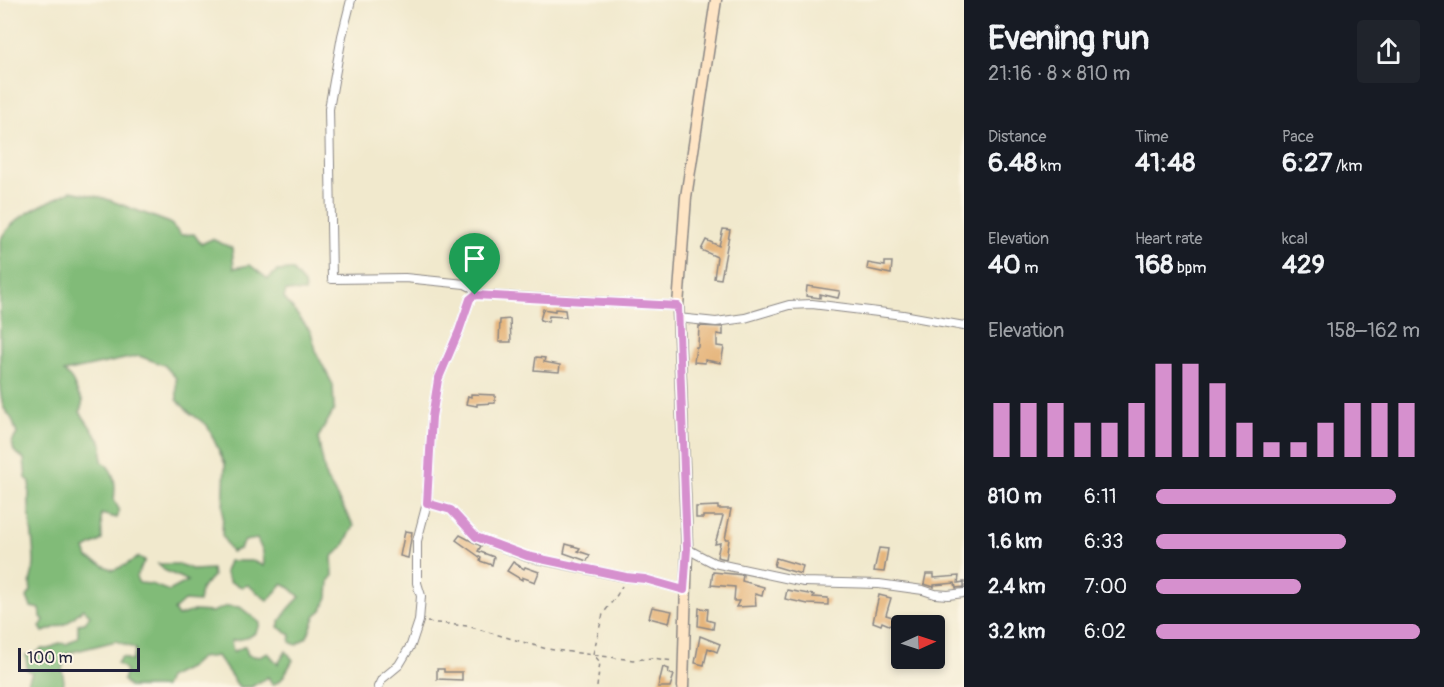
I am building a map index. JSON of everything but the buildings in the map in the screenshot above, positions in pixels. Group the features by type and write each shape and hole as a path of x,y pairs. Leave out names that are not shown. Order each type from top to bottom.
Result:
{"main road":[{"path":"683,687 684,590 687,549 678,306 686,197 716,0"}],"street":[{"path":"351,0 340,45 329,109 332,279 405,278 465,284 473,288 475,295"},
{"path":"378,687 382,679 399,664 411,645 419,621 421,596 417,584 417,541 427,503 432,417 438,380 470,299 475,295 678,306"},
{"path":"678,318 716,322 745,318 789,305 812,304 903,315 964,326"},
{"path":"427,503 451,510 476,537 527,556 645,579 684,590"},
{"path":"687,549 714,563 804,582 879,584 948,596 964,593"}],"path":[{"path":"593,654 603,614 618,595 626,577"},
{"path":"419,621 467,626 547,649 633,660 653,658 683,662"},
{"path":"593,654 600,662 597,687"}],"green space":[{"path":"71,191 104,198 170,223 181,235 194,234 201,244 212,239 232,248 234,268 250,265 268,279 277,271 292,270 304,284 305,292 286,291 284,298 311,332 317,354 333,385 334,410 318,438 326,478 354,526 343,547 332,557 333,576 329,580 328,597 322,610 316,615 307,637 296,645 290,642 291,635 278,627 284,615 300,597 282,584 268,601 248,585 242,587 230,582 225,572 229,561 253,561 264,566 263,552 257,539 245,541 239,549 231,552 222,535 225,464 207,425 177,400 176,378 164,365 139,356 64,372 71,379 83,401 80,412 102,444 102,461 110,470 115,484 114,501 118,509 117,518 101,514 102,540 85,549 88,558 113,570 138,557 145,560 136,577 139,583 151,584 169,591 188,581 164,570 158,564 179,564 194,570 212,569 213,576 201,589 199,602 184,601 174,610 178,616 193,611 212,612 227,606 240,607 260,623 253,635 231,641 233,652 245,646 248,655 259,657 268,653 278,664 286,651 293,660 282,679 273,685 268,677 251,687 239,687 217,656 200,658 190,667 168,678 164,687 129,687 123,680 126,670 117,663 122,657 132,661 136,649 116,641 68,653 62,669 63,687 30,687 28,682 32,673 27,669 26,655 35,654 41,649 49,649 59,643 67,644 78,637 78,624 85,623 90,615 83,609 67,623 43,632 40,627 44,620 40,609 31,607 27,597 31,591 30,582 34,563 29,502 30,482 26,478 24,459 14,451 12,442 17,434 12,419 3,407 0,389 0,240 13,223 22,216"}],"route":[{"path":"475,295 678,306 687,549 684,590 645,579 527,556 476,537 451,510 427,503 432,417 438,380 470,299 475,295"}]}
